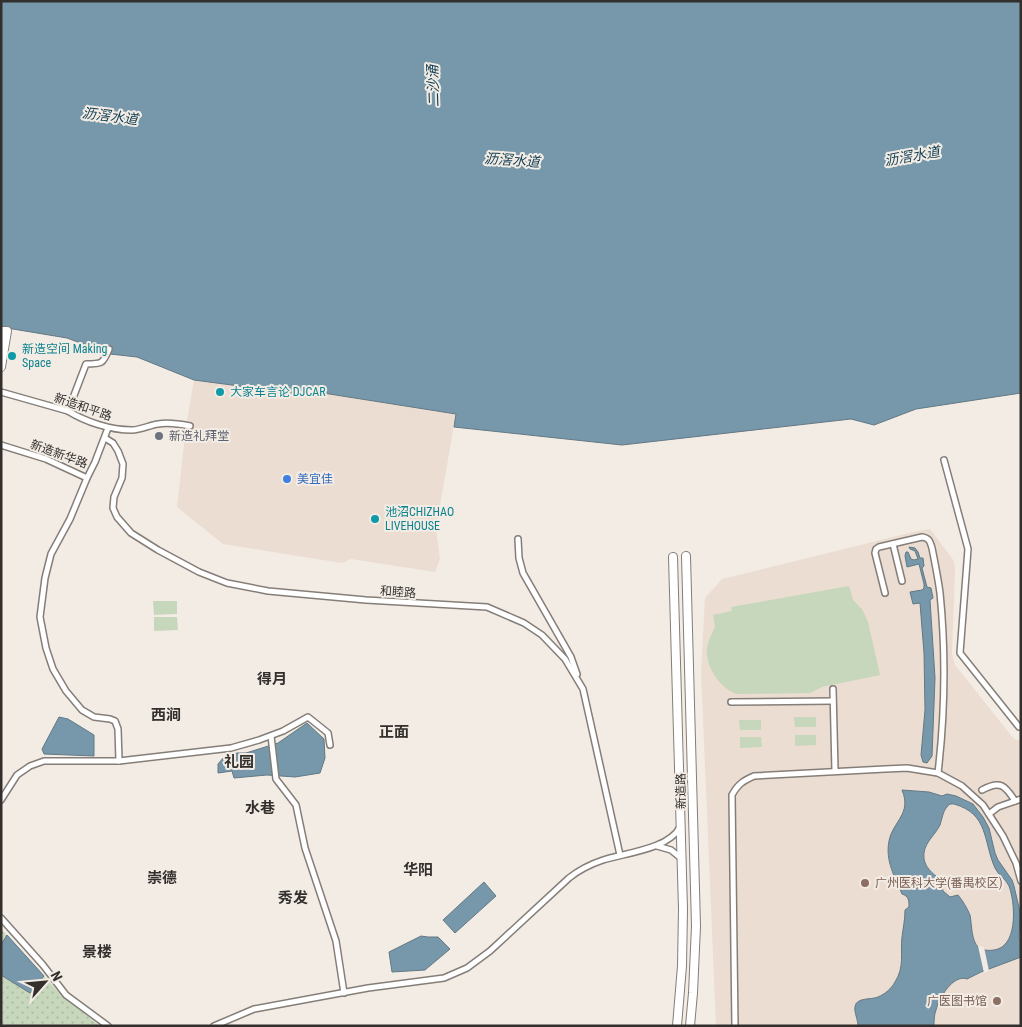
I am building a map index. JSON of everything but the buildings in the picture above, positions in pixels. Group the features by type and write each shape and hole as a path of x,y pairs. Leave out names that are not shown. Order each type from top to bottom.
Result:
{"main road":[{"path":"1,367 4,331"},
{"name":"新造路","path":"686,556 696,926 690,1026"},
{"name":"新造路","path":"674,557 683,909 677,1026"}],"street":[{"path":"68,411 86,364 99,364 105,358 109,349"},
{"name":"新造和平路","path":"1,392 68,411 108,428 133,430 160,423 190,426"},
{"name":"新造新华路","path":"1,445 46,459 87,478 108,428"},
{"name":"和睦路","path":"105,438 113,443 123,464 122,478 114,497 113,508 117,517 131,533 199,572 227,583 268,591 366,600 487,607 524,623 542,635 565,660 583,689 620,855"},
{"path":"944,460 968,549 960,653 1019,727 1021,727"},
{"path":"87,478 70,519 51,554 40,617 46,648 53,669 66,691 82,710 94,717 110,719 115,722 118,728 119,761"},
{"path":"885,593 875,553 876,549 922,537 927,538 932,548 940,591 944,650 942,739 938,773"},
{"path":"518,539 519,558 523,573 571,657 583,689"},
{"path":"893,544 902,581"},
{"path":"833,689 835,771"},
{"path":"731,702 833,701"},
{"path":"1,800 17,775 30,766 44,761 119,761 231,748 271,736 308,717 328,734 330,745"},
{"path":"271,736 276,779 296,805 305,848 336,942 344,993"},
{"path":"735,1026 732,796 736,788 744,781 754,776 907,768 938,773 962,786 983,805 1007,845 1016,863 1021,880"},
{"path":"982,790 994,784 1004,786 1018,800 998,807 989,814"},
{"path":"214,1026 254,1009 444,978 468,968 490,951 568,878 602,860 654,846 672,836 681,826"},
{"path":"654,846 671,850 682,859"},
{"path":"1,918 43,965 66,995 108,1026"}],"shaded area":[{"path":"194,380 322,397 323,393 456,414 436,528 440,559 435,572 351,559 342,563 223,544 177,507 186,427"},
{"name":"广州医科大学(番禺校区)","path":"930,529 954,561 952,654 955,665 1014,739 1021,741 1021,1026 716,1026 701,671 705,598 722,579"}],"green space":[{"path":"849,586 853,600 862,609 868,622 880,675 822,687 810,693 737,694 721,684 713,673 707,651 710,637 715,627 713,615 732,611 731,607"},
{"path":"153,601 177,601 177,614 154,615"},
{"path":"154,617 177,617 178,630 154,631"},
{"path":"794,717 816,717 816,727 795,727"},
{"path":"739,720 761,720 761,730 740,730"},
{"path":"795,735 816,735 816,745 795,746"},
{"path":"740,737 761,737 762,747 740,748"},
{"path":"1,929 63,997 100,1026 1,1026"}],"water":[{"path":"1,1 1021,1 1021,393 916,409 874,425 851,419 622,445 454,427 456,414 323,393 322,397 194,380 137,357 110,354 67,338 1,327"},
{"path":"909,547 915,548 920,558 923,558 924,566 922,568 927,587 931,588 933,598 930,600 935,678 932,756 927,763 923,762 921,755 925,710 924,653 920,603 913,604 910,592 922,590 924,584 919,564 907,567 906,552 908,552 911,559 918,559 915,551"},
{"path":"59,717 68,719 94,735 94,756 44,754 42,749"},
{"path":"307,723 324,739 325,758 320,773 295,777 267,775 234,778 232,771 218,773 218,764 224,757 237,753 246,753 278,743"},
{"path":"902,790 929,792 942,796 947,794 956,796 973,804 983,817 989,828 998,860 1014,886 1020,912 1019,938 1021,942 1021,957 967,979 962,978 952,983 943,994 938,1005 934,1016 934,1026 858,1026 856,1004 861,1000 878,997 885,993 893,985 900,971 905,910 909,907 909,903 907,897 902,894 894,875 888,855 888,848 891,834 901,817 905,805","holes":["954,804 973,814 979,822 995,868 1008,884 1013,902 1012,930 1004,945 996,950 983,950 976,945 970,915 965,905 958,895 950,897 943,891 942,886 944,882 929,870 924,859 925,849 940,825 948,806"]},
{"path":"484,882 496,896 455,933 443,920"},
{"path":"7,935 44,976 30,993 1,975 1,945"},
{"path":"421,936 438,937 450,949 425,970 392,972 389,952"}],"pier":[{"path":"978,946 984,947 989,971 984,973"}],"place":[{"name":"新造空间 Making Space","path":"12,356"},
{"name":"大家车言论 DJCAR","path":"220,392"},
{"name":"新造礼拜堂","path":"159,436"},
{"name":"美宜佳","path":"287,479"},
{"name":"池沼CHIZHAO LIVEHOUSE","path":"375,519"},
{"name":"广州医科大学(番禺校区)","path":"865,883"},
{"name":"广医图书馆","path":"997,1001"}],"district":[{"name":"得月","path":"272,679"},
{"name":"西涧","path":"166,715"},
{"name":"正面","path":"394,732"},
{"name":"礼园","path":"239,762"},
{"name":"水巷","path":"260,808"},
{"name":"华阳","path":"418,870"},
{"name":"崇德","path":"162,878"},
{"name":"秀发","path":"293,898"},
{"name":"景楼","path":"97,952"}],"water label":[{"name":"二沙涌","path":"433,86"},
{"name":"沥滘水道","path":"110,116"},
{"name":"沥滘水道","path":"912,156"},
{"name":"沥滘水道","path":"512,160"}]}
